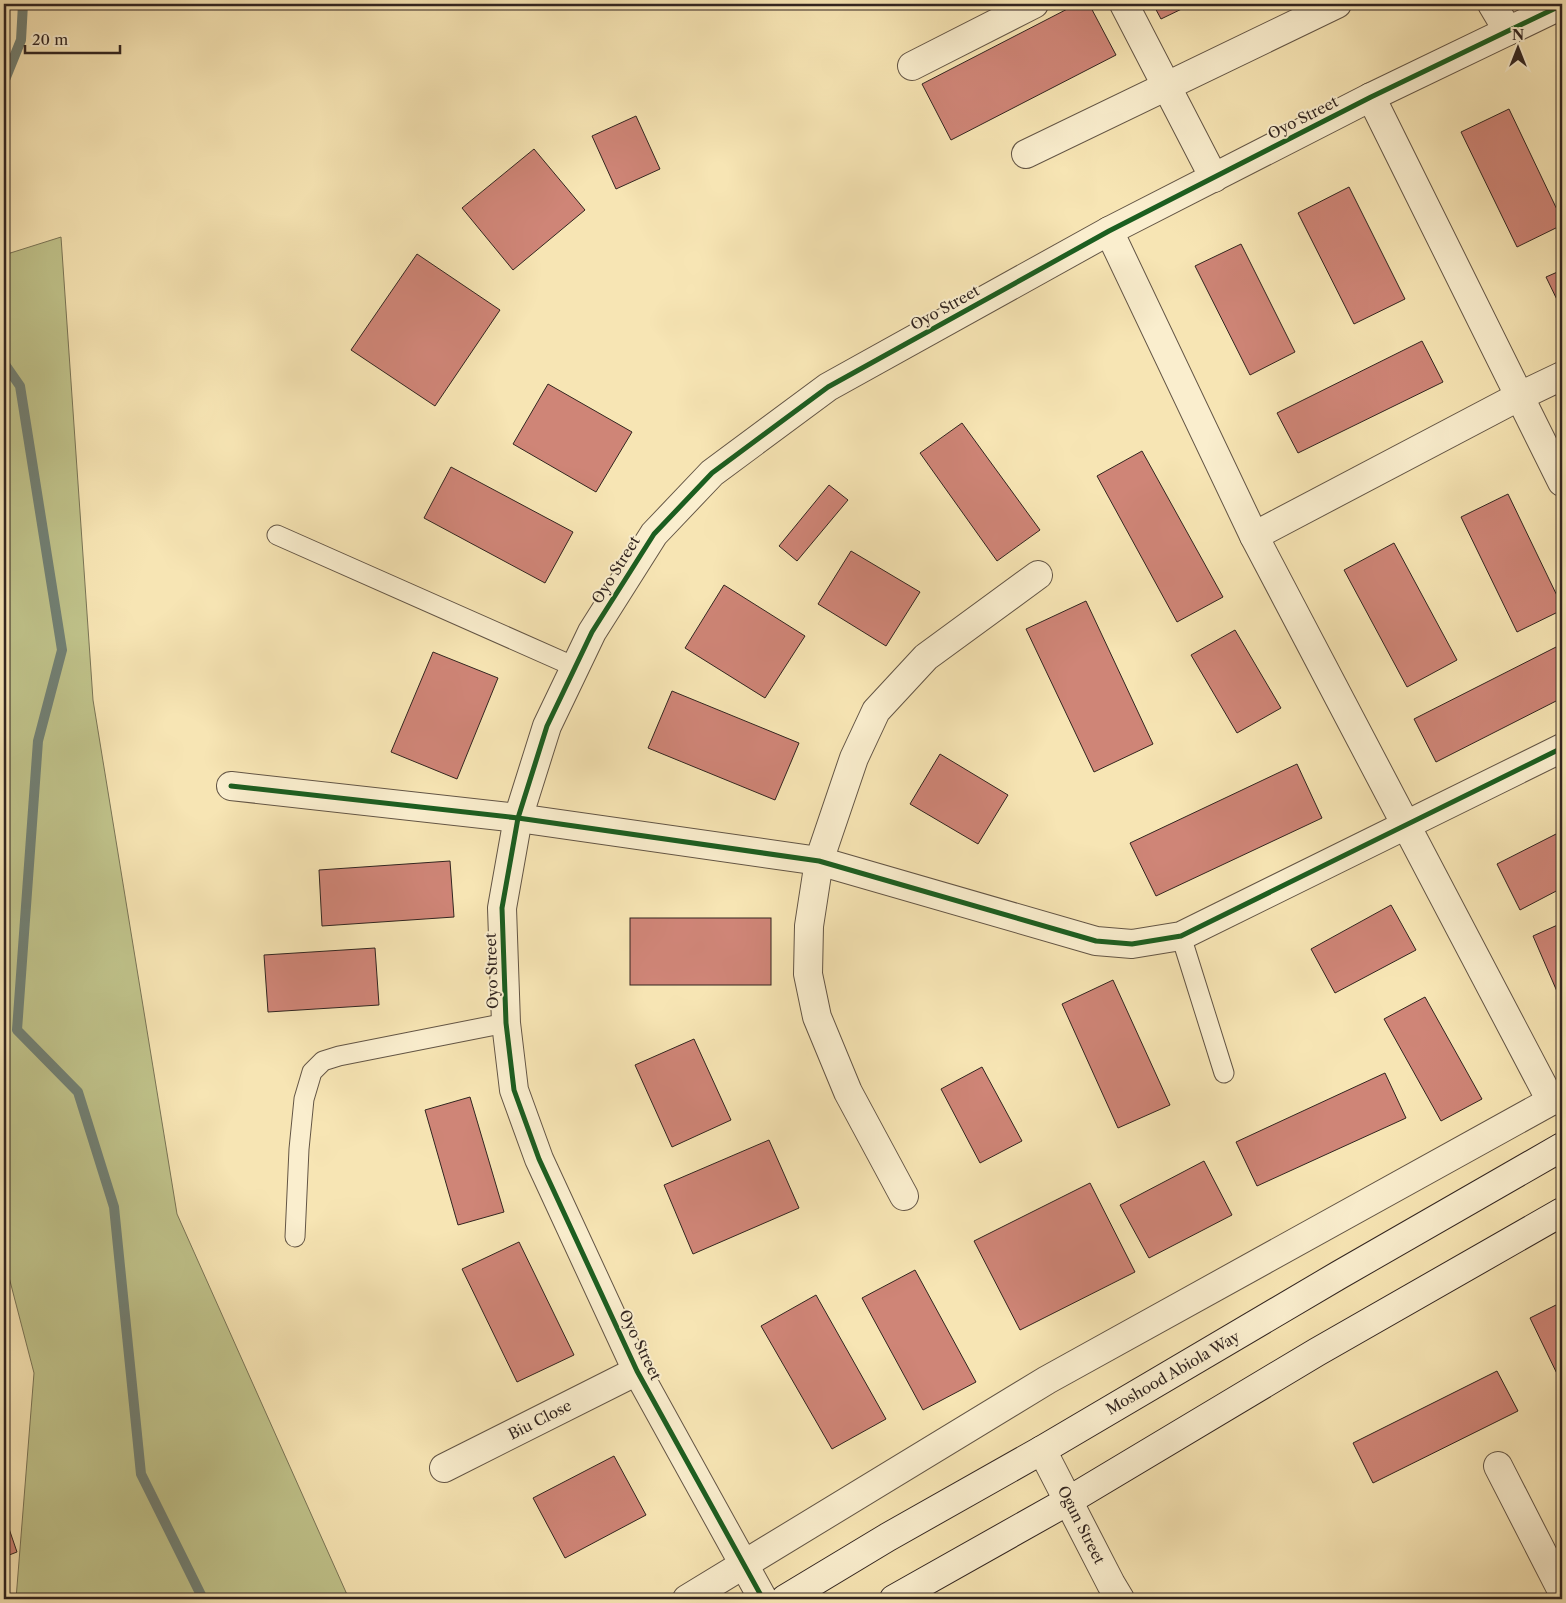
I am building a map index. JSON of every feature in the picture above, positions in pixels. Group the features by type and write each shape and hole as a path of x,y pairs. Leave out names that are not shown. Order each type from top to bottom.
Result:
{"street":[{"path":"912,66 1034,4"},
{"path":"1124,4 1214,178"},
{"path":"1026,154 1337,4"},
{"path":"1492,4 1508,31"},
{"name":"Oyo Street","path":"762,1599 637,1371 539,1159 514,1090 506,1023 502,908 518,818 547,726 592,632 654,534 712,473 828,387 1109,231 1371,97 1562,5"},
{"path":"1371,97 1562,482"},
{"path":"687,1599 1047,1380 1557,1098 1404,825 1254,536 1109,231"},
{"path":"1254,536 1520,396 1562,376"},
{"path":"904,1196 848,1092 817,1017 808,974 810,926 819,861 854,758 876,711 926,657 1038,575"},
{"path":"232,786 518,818 819,861 1096,941 1132,944 1181,936 1562,748"},
{"name":"Moshood Abiola Way","path":"785,1599 888,1537 1042,1450 1339,1275 1562,1147"},
{"path":"894,1599 1068,1501 1317,1352 1562,1212"},
{"name":"Biu Close","path":"444,1468 637,1371"},
{"name":"Ogun Street","path":"1042,1450 1120,1599"},
{"path":"1498,1466 1562,1591"}],"lane":[{"path":"277,535 575,667"},
{"path":"1181,936 1224,1073"},
{"path":"295,1237 299,1149 304,1099 312,1072 323,1061 338,1056 506,1023"}],"green space":[{"path":"61,237 93,700 177,1214 349,1599 16,1599 34,1373 4,1258 4,255"}],"building":[{"path":"1077,4 1089,4 1116,55 951,140 922,84"},
{"path":"1153,4 1192,4 1161,19"},
{"path":"1509,109 1562,220 1562,225 1517,247 1461,132"},
{"path":"636,116 660,169 616,189 592,136"},
{"path":"534,149 585,210 513,270 462,208"},
{"path":"1349,187 1405,299 1354,324 1298,213"},
{"path":"1241,244 1295,352 1250,375 1195,266"},
{"path":"417,254 500,310 435,406 351,350"},
{"path":"1562,270 1562,310 1546,277"},
{"path":"1422,341 1443,382 1298,453 1277,413"},
{"path":"548,384 632,432 596,492 513,444"},
{"path":"962,423 1040,530 997,561 920,453"},
{"path":"1142,451 1223,597 1177,622 1097,476"},
{"path":"451,467 573,532 545,583 424,518"},
{"path":"829,485 848,500 797,561 779,546"},
{"path":"1508,494 1562,606 1562,610 1517,632 1461,517"},
{"path":"1394,543 1457,660 1407,687 1344,570"},
{"path":"851,551 920,592 886,646 818,604"},
{"path":"724,585 805,636 765,698 685,648"},
{"path":"1086,601 1153,744 1094,772 1026,629"},
{"path":"1235,630 1281,708 1237,733 1191,655"},
{"path":"1562,644 1562,698 1436,762 1414,719"},
{"path":"433,652 498,678 457,779 391,752"},
{"path":"672,691 799,743 775,800 648,748"},
{"path":"940,754 1008,795 978,844 910,804"},
{"path":"1297,764 1322,818 1156,896 1130,843"},
{"path":"1562,831 1562,888 1520,910 1497,864"},
{"path":"450,861 454,917 322,926 319,870"},
{"path":"1391,905 1416,950 1335,993 1311,949"},
{"path":"630,918 771,918 771,985 630,985"},
{"path":"1562,923 1562,1003 1533,936"},
{"path":"375,948 379,1005 268,1012 264,955"},
{"path":"1113,980 1170,1105 1118,1128 1062,1004"},
{"path":"1425,997 1482,1099 1441,1121 1384,1019"},
{"path":"694,1039 731,1120 672,1147 635,1065"},
{"path":"982,1067 1022,1141 980,1163 941,1089"},
{"path":"1385,1073 1406,1118 1257,1186 1236,1142"},
{"path":"470,1097 504,1212 458,1225 425,1110"},
{"path":"769,1140 799,1208 693,1254 664,1185"},
{"path":"1204,1161 1232,1215 1149,1258 1120,1205"},
{"path":"1090,1183 1135,1272 1020,1330 974,1241"},
{"path":"519,1242 574,1355 517,1382 462,1269"},
{"path":"915,1270 976,1382 923,1410 862,1298"},
{"path":"816,1295 886,1419 832,1449 761,1326"},
{"path":"1562,1302 1562,1384 1530,1318"},
{"path":"1497,1371 1518,1411 1373,1483 1353,1443"},
{"path":"614,1456 646,1515 565,1558 533,1498"},
{"path":"4,1514 17,1552 4,1557"}],"waterway":[{"path":"4,82 21,40 23,4"},
{"path":"4,363 20,386 62,650 38,741 17,1030 78,1092 114,1207 141,1474 203,1599"}],"cycle path":[{"path":"763,1599 637,1371 539,1159 514,1090 506,1023 502,908 518,818 547,726 592,632 654,534 712,473 828,387 1109,231 1371,97 1562,5"},
{"path":"231,786 518,818 819,861 1096,941 1132,944 1181,936 1562,748"}]}
